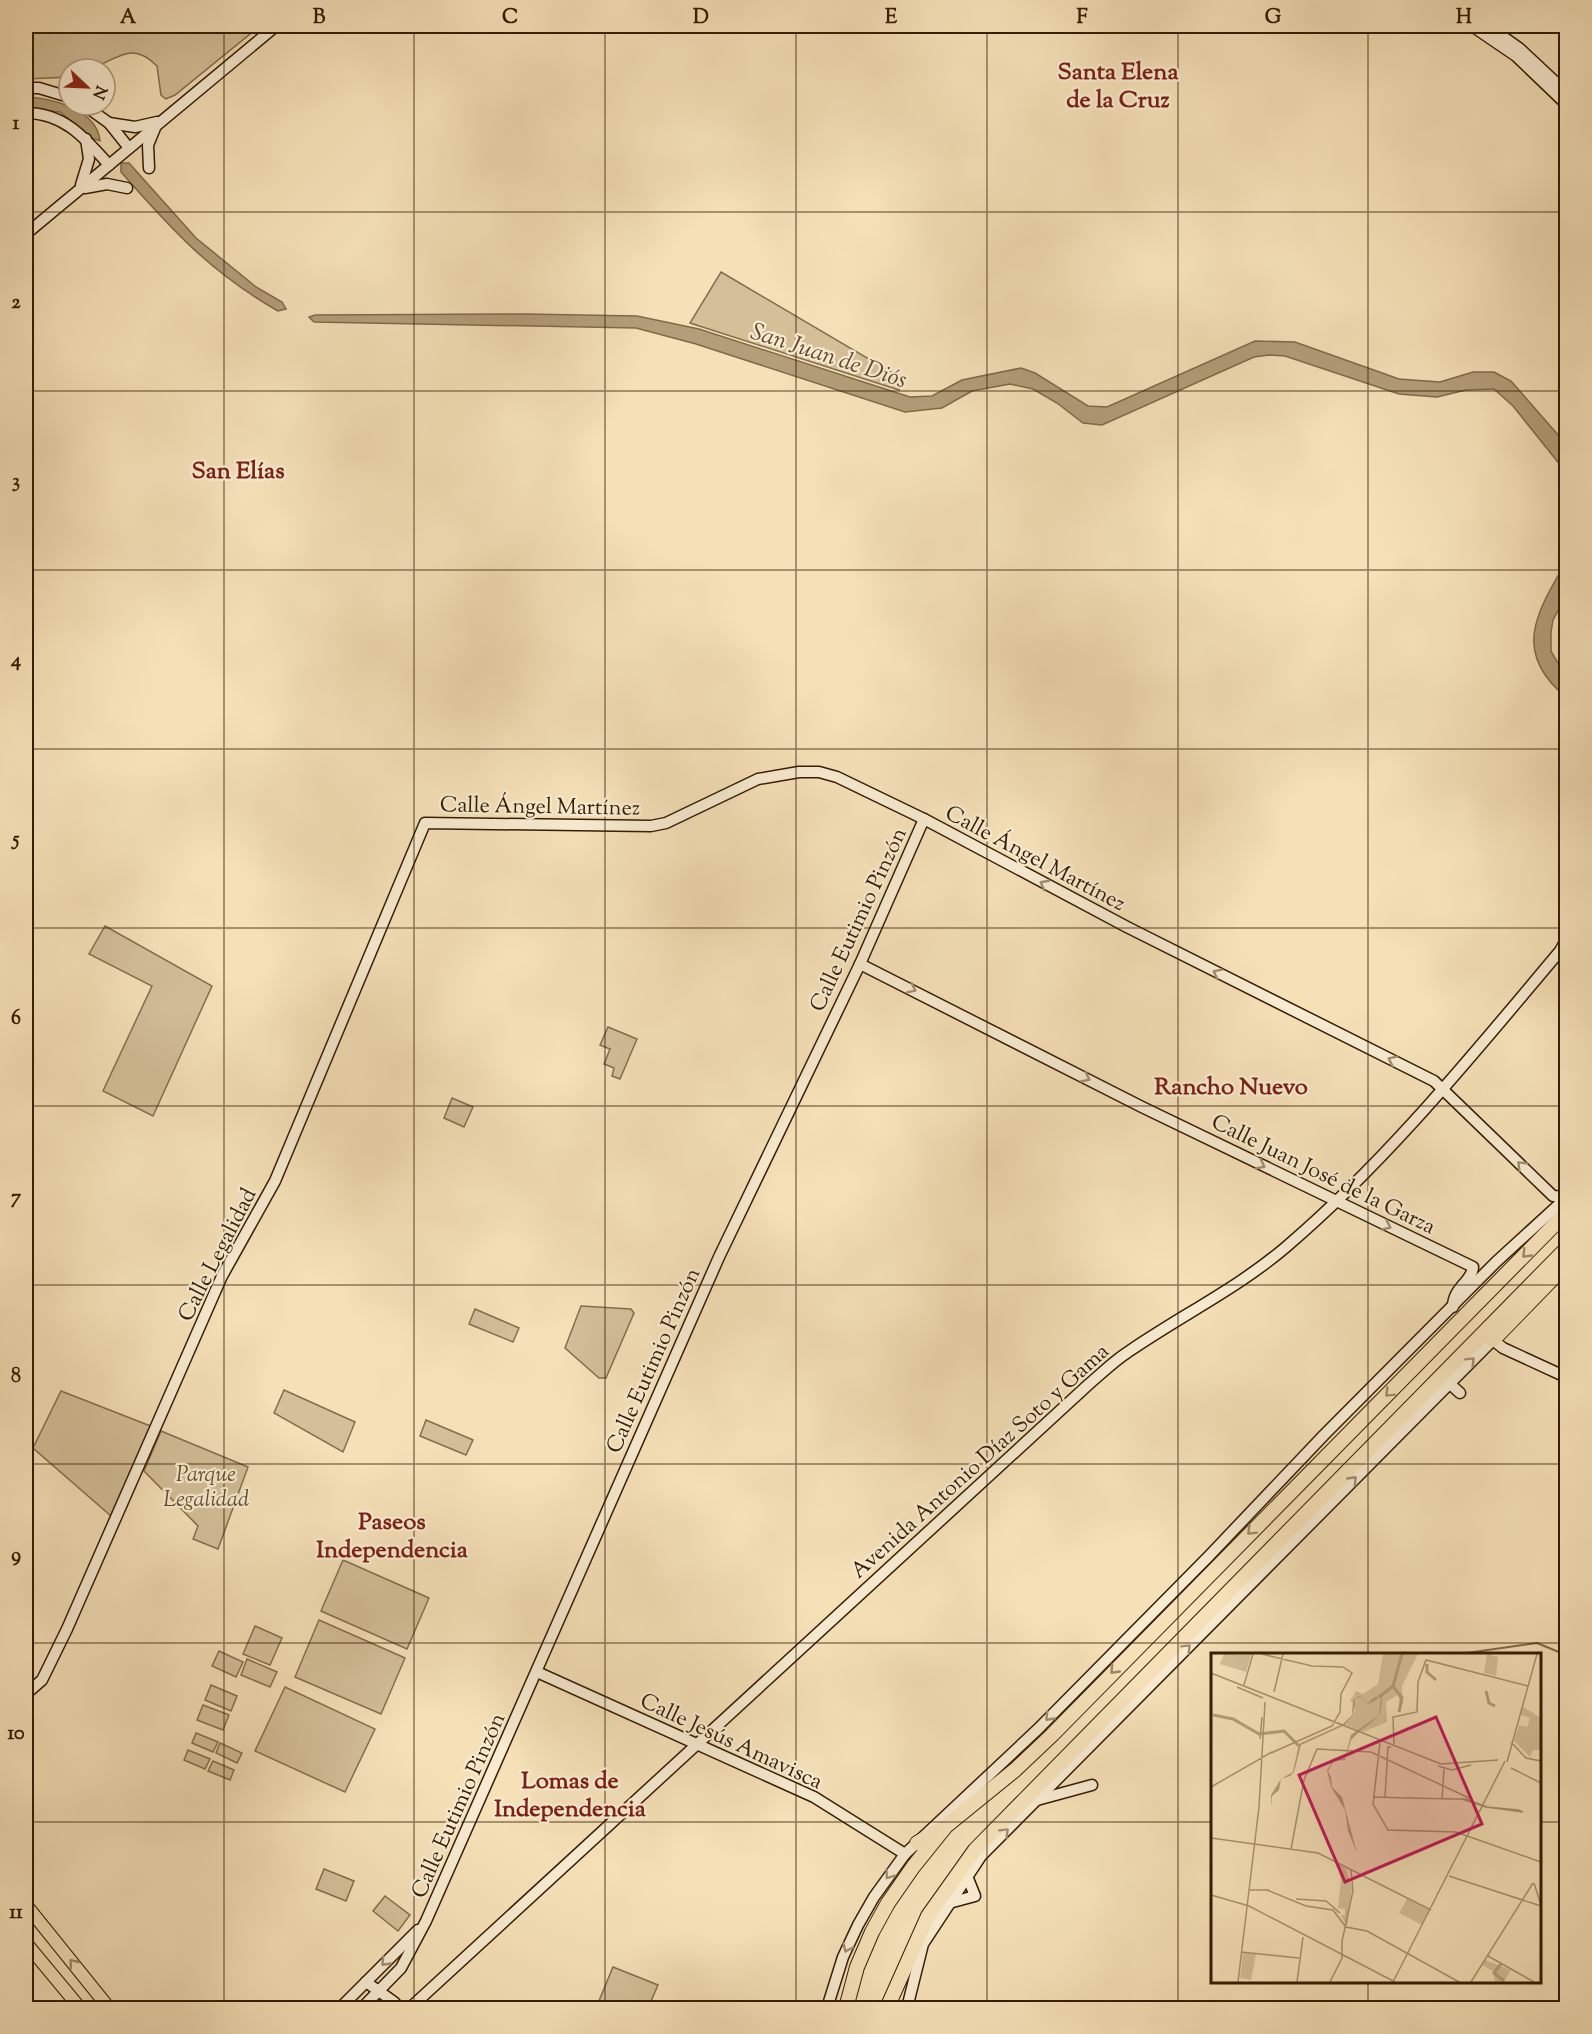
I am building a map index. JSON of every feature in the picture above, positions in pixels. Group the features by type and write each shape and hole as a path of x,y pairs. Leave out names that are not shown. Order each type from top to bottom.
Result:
{"highway":[{"path":"917,1843 951,1822 1015,1770 1566,1212"},
{"path":"887,2008 928,1916 975,1850 1566,1249"},
{"path":"1498,1344 1566,1264"},
{"path":"846,2008 857,1966 888,1903 913,1867 951,1822 963,1801"}],"main road":[{"path":"26,1905 109,2008"},
{"path":"26,1943 80,2008"}],"street":[{"path":"26,234 276,26"},
{"path":"1472,26 1516,56 1566,104"},
{"path":"1488,26 1524,52 1566,92"},
{"path":"26,88 39,88 57,93"},
{"path":"26,113 55,118 73,127 109,165"},
{"path":"101,117 109,123 129,148"},
{"path":"109,123 135,127 160,121"},
{"path":"149,168 148,145 160,121"},
{"path":"74,194 83,181 88,166 86,139"},
{"path":"74,194 100,184 127,188"},
{"name":"Calle Ángel Martínez","path":"425,823 651,826 666,823 758,779 799,772 819,772 837,777 924,819 1126,927 1434,1081 1553,1196 1566,1197"},
{"name":"Calle Eutimio Pinzón","path":"362,2008 401,1968 426,1921 718,1257 860,963 924,819"},
{"name":"Calle Legalidad","path":"26,1694 42,1680 67,1629 222,1276 275,1180 425,823"},
{"name":"Avenida Antonio Díaz Soto y Gama","path":"410,2008 1089,1384 1126,1353 1251,1274 1287,1246 1335,1202 1443,1088 1560,951 1566,940"},
{"name":"Calle Juan José de la Garza","path":"860,963 1335,1202 1472,1266 1472,1275 1456,1292 1453,1307"},
{"path":"827,2008 843,1956 858,1925 874,1897 905,1854 1038,1729 1209,1556 1324,1435 1566,1197"},
{"path":"907,2008 923,1944 981,1856 1449,1383 1498,1344 1566,1377"},
{"path":"1449,1383 1460,1393"},
{"path":"1298,1520 1328,1506"},
{"name":"Calle Jesús Amavisca","path":"537,1672 814,1797 905,1854"},
{"path":"1036,1800 1092,1785"},
{"path":"949,1904 975,1896 967,1876"},
{"name":"Calle Eutimio Pinzón","path":"340,2008 426,1921"},
{"path":"366,1982 399,2008"}],"green space":[{"path":"26,26 260,26 175,95 166,99 161,95 157,66 148,58 133,53 116,57 57,57 57,78 26,79"},
{"path":"721,272 903,379 899,390 690,323"},
{"path":"105,926 212,986 153,1116 103,1091 152,986 89,954"},
{"path":"608,1027 637,1039 620,1079 612,1076 614,1068 604,1064 610,1049 600,1045"},
{"path":"452,1098 473,1107 464,1127 444,1118"},
{"path":"581,1306 631,1309 634,1313 606,1378 599,1378 565,1348"},
{"path":"475,1309 519,1328 513,1342 469,1324"},
{"path":"284,1390 355,1422 343,1452 274,1413"},
{"path":"61,1391 153,1427 111,1516 33,1448"},
{"path":"426,1420 473,1440 466,1455 420,1436"},
{"name":"Parque Legalidad","path":"161,1431 248,1467 218,1549 193,1539 198,1526 144,1471"},
{"path":"343,1560 429,1598 407,1649 321,1611"},
{"path":"319,1620 405,1658 381,1714 295,1677"},
{"path":"255,1626 282,1638 270,1665 243,1654"},
{"path":"219,1651 243,1662 236,1677 212,1666"},
{"path":"247,1659 277,1672 270,1687 241,1675"},
{"path":"211,1685 237,1696 231,1711 205,1700"},
{"path":"285,1687 375,1729 345,1792 255,1751"},
{"path":"203,1705 229,1715 223,1730 197,1720"},
{"path":"196,1733 218,1742 213,1752 192,1743"},
{"path":"220,1743 242,1753 237,1763 216,1753"},
{"path":"188,1750 210,1759 205,1769 184,1760"},
{"path":"213,1761 234,1770 230,1780 208,1771"},
{"path":"324,1869 354,1881 346,1901 316,1889"},
{"path":"385,1896 410,1915 398,1931 373,1911"},
{"path":"613,1967 658,1985 648,2008 596,2008"}],"shaded area":[{"path":"26,97 57,102 57,112 26,109"},
{"path":"66,117 86,117 97,130 100,141 92,138"},
{"path":"121,163 129,163 196,238 256,287 282,302 286,309 278,311 254,296 193,249 121,172"},
{"path":"315,315 637,316 699,329 910,397 932,396 962,380 1021,368 1035,373 1088,406 1107,407 1255,341 1295,342 1399,379 1440,382 1473,372 1494,372 1511,381 1566,444 1566,477 1561,466 1513,406 1494,389 1466,390 1437,397 1399,394 1285,356 1254,357 1102,425 1083,423 1057,403 1033,389 1010,384 972,391 942,408 905,412 696,344 636,328 314,322 309,317"},
{"path":"1566,562 1566,596 1553,620 1551,651 1566,677 1566,697 1549,680 1539,664 1534,648 1534,631 1546,598"}],"waterway":[{"path":"1467,1653 1537,1643 1566,1655"}],"district":[{"name":"Santa Elena de la Cruz","path":"1118,85"},
{"name":"San Elías","path":"238,470"},
{"name":"Rancho Nuevo","path":"1231,1086"},
{"name":"Paseos Independencia","path":"392,1535"},
{"name":"Lomas de Independencia","path":"570,1794"}],"water label":[{"name":"San Juan de Diós","path":"829,355"}]}
